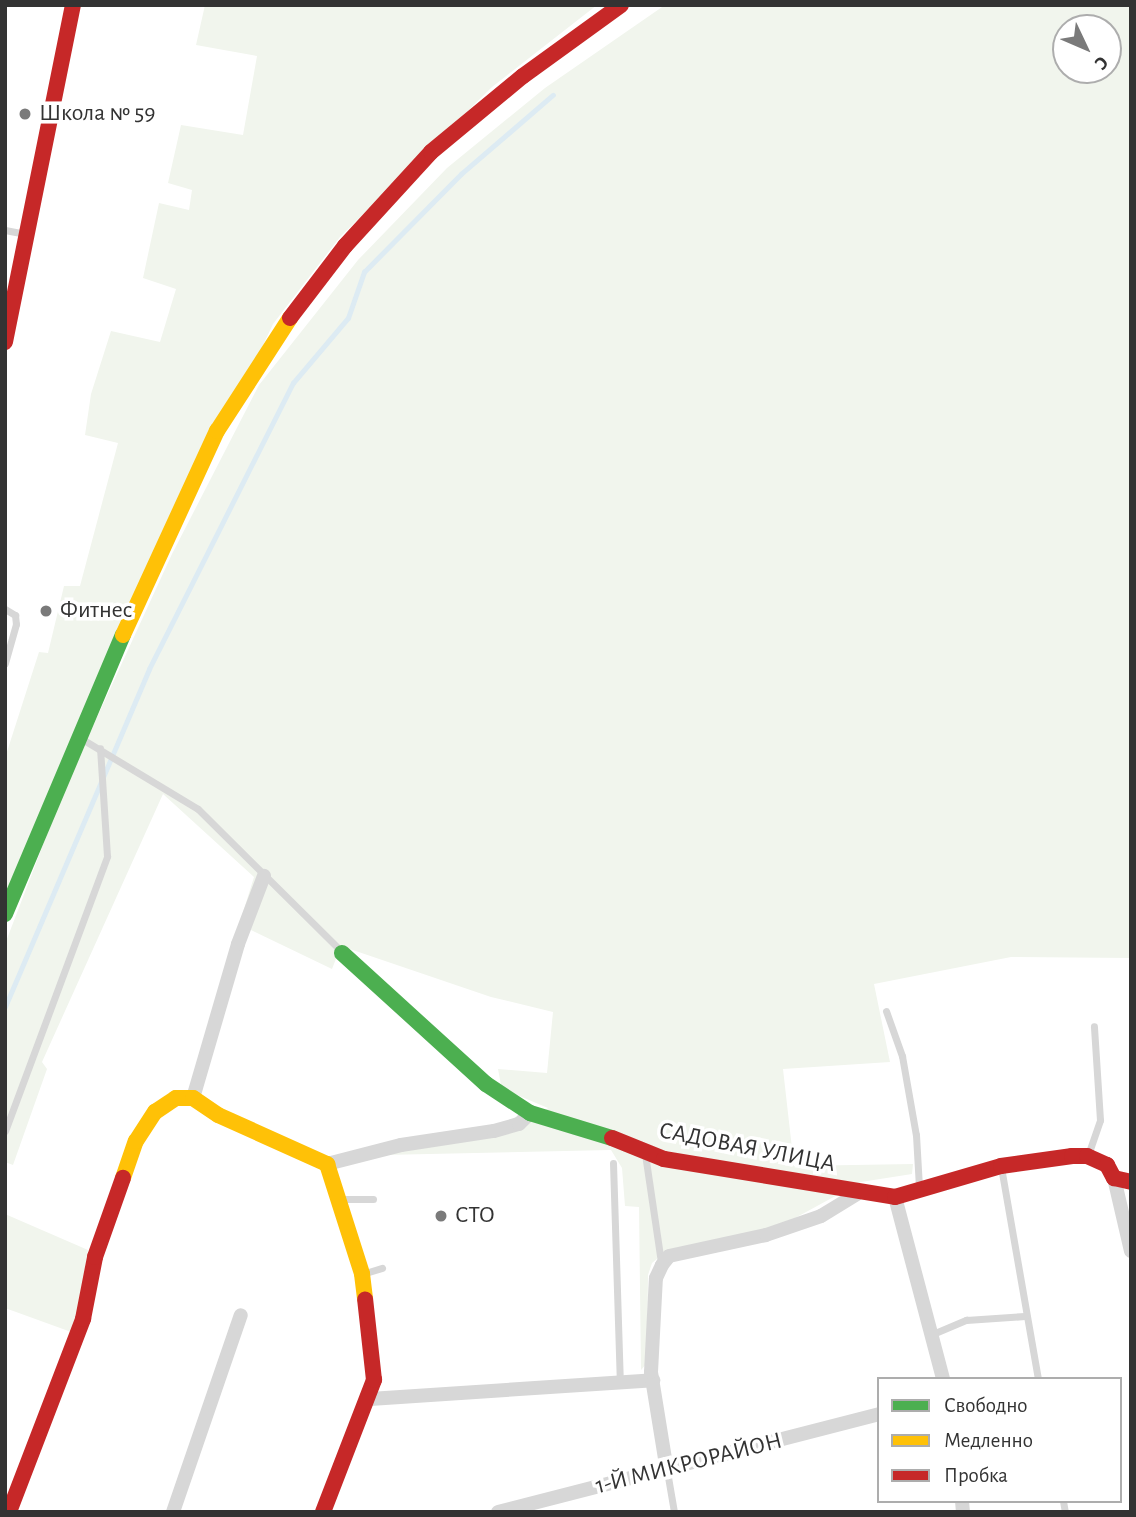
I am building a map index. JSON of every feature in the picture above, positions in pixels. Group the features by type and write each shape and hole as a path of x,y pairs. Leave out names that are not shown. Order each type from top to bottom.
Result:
{"street":[{"path":"5,342 73,5"},
{"path":"5,914 78,737 217,431 310,288 431,152 523,76 621,5"},
{"path":"193,1098 238,944 264,876"},
{"name":"САДОВАЯ УЛИЦА","path":"342,953 486,1084 530,1113 570,1122 645,1153 700,1166 789,1177 858,1194 895,1197"},
{"path":"9,1512 83,1319 95,1257 136,1141 155,1112 176,1098 193,1098 218,1115 327,1164 401,1145 494,1131 519,1124 530,1113"},
{"path":"943,1377 934,1333 895,1197 919,1187 1001,1166 1087,1156 1107,1166 1114,1178 1131,1251"},
{"path":"323,1512 370,1399 373,1358 362,1274 327,1164"},
{"path":"1114,1178 1131,1182"},
{"path":"667,1471 653,1380 656,1278 662,1265 669,1256 766,1235 821,1216 858,1194"},
{"path":"173,1512 241,1315"},
{"path":"370,1399 653,1380"},
{"name":"1-Й МИКРОРАЙОН","path":"498,1512 667,1471 877,1415"}],"lane":[{"path":"5,230 27,234"},
{"path":"5,609 15,615 16,624 5,663"},
{"path":"78,737 198,809 342,953"},
{"path":"5,1131 107,856 100,748"},
{"path":"886,1011 902,1056 916,1135 919,1187"},
{"path":"1087,1156 1100,1121 1094,1026"},
{"path":"645,1153 662,1265"},
{"path":"613,1163 620,1383"},
{"path":"1001,1166 1038,1377"},
{"path":"338,1199 373,1199"},
{"path":"362,1274 382,1268"},
{"path":"934,1333 966,1320 1026,1316"},
{"path":"667,1471 674,1512"}],"shaded area":[{"path":"205,5 597,5 492,87 340,237 273,324 5,896 5,758 39,652 48,653 64,586 80,586 118,443 85,435 91,394 111,331 160,342 176,289 143,278 159,203 189,210 192,190 168,183 181,125 243,135 257,56 196,45"},
{"path":"665,5 1131,5 1131,958 1011,957 874,984 890,1062 783,1069 794,1166 913,1164 912,1174 861,1182 786,1223 727,1240 668,1250 652,1263 648,1275 647,1363 641,1370 639,1207 625,1206 622,1168 611,1150 383,1155 520,1129 548,1108 510,1092 501,1085 498,1069 547,1073 553,1012 491,997 341,946 332,969 251,930 240,922 254,877 163,794 42,1062 47,1069 13,1165 5,1162 5,944 66,785 172,554 259,385 358,260 447,168 545,88"},
{"path":"5,1214 88,1250 74,1333 5,1308"}],"waterway":[{"path":"5,1007 149,669 293,383 348,318 364,272 461,174 553,95"}],"traffic: fast":[{"path":"5,914 123,635"},
{"path":"342,953 486,1084 530,1113 612,1138"}],"traffic: slow":[{"path":"123,635 217,431 290,318"},
{"path":"123,1178 136,1141 155,1112 176,1098 193,1098 218,1115 327,1164 362,1274 365,1299"}],"traffic: jam":[{"path":"5,342 73,5"},
{"path":"290,318 345,246 431,152 523,76 621,5"},
{"path":"612,1138 664,1159 895,1197 1001,1166 1072,1156 1087,1156 1107,1165 1114,1178 1131,1182"},
{"path":"9,1512 83,1319 95,1257 123,1178"},
{"path":"323,1512 374,1380 365,1299"}],"place":[{"name":"Школа № 59","path":"25,114"},
{"name":"Фитнес","path":"46,611"},
{"name":"СТО","path":"441,1216"}]}
